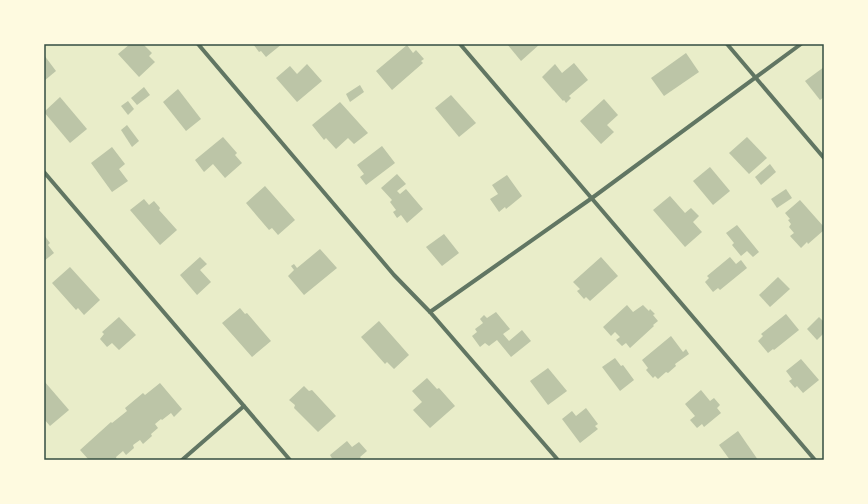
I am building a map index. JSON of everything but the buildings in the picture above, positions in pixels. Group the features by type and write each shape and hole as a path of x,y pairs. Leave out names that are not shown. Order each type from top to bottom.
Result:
{"street":[{"path":"198,44 389,269 430,312 558,460"},
{"path":"460,44 815,460"},
{"path":"727,44 824,158"},
{"path":"430,312 592,198 801,44"},
{"path":"44,172 290,460"},
{"path":"182,460 244,406"}]}
